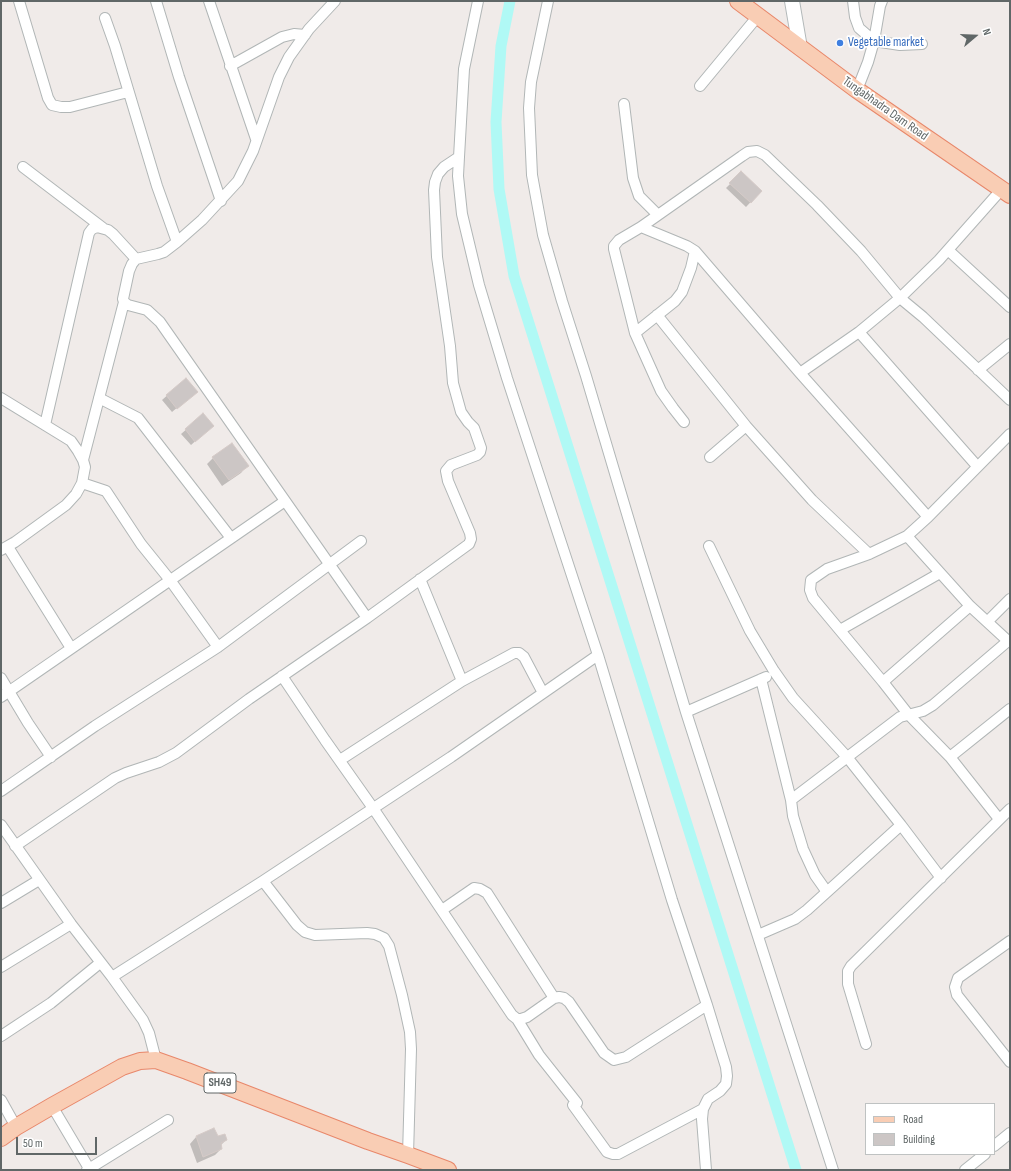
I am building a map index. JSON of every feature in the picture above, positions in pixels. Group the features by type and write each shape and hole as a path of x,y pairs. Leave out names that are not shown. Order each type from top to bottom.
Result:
{"main road":[{"name":"Tungabhadra Dam Road","path":"738,1 857,90 1006,192"},
{"name":"SH49","path":"1,1138 16,1127 122,1067 140,1061 156,1060 195,1073 368,1141 408,1154 448,1170"}],"street":[{"path":"20,1 48,98 52,105 70,107 128,92"},
{"path":"156,1 179,77 221,201"},
{"path":"209,1 256,140"},
{"path":"83,460 124,302 123,293 132,264 136,259 164,252 202,220 232,189 253,151 283,68 289,57 305,35 335,1"},
{"path":"478,1 464,69 458,176 462,214 479,285 598,655 672,900 726,1067 726,1084 720,1091 708,1099 703,1109 702,1119 706,1170"},
{"path":"548,1 531,82 529,108 532,175 542,230 686,712 833,1170"},
{"path":"792,1 800,48"},
{"path":"852,1 855,17 860,28 874,41 900,45 922,44"},
{"path":"857,90 868,62 874,41 882,1"},
{"path":"700,86 758,16"},
{"path":"105,18 115,46 157,186 177,242"},
{"path":"230,66 282,37 294,34 305,35"},
{"path":"624,104 633,178 639,196 658,215"},
{"path":"684,422 661,391 635,333 614,249 619,240 658,215 748,152 757,150 765,155 817,204 861,251 900,298 923,317 1010,400"},
{"path":"15,846 115,778 159,762 176,752 249,699 367,618 469,544 471,539 470,533 448,481 446,471 451,465 477,454 480,452 481,448 474,428 461,412 453,383 450,346 437,257 434,190 438,174 444,167 459,157"},
{"path":"23,167 113,234 136,259"},
{"path":"800,373 859,332 900,298 1006,192"},
{"path":"641,226 696,251 800,373 928,517"},
{"path":"44,425 87,239 92,229 97,227 103,228"},
{"path":"948,250 1010,307"},
{"path":"635,333 675,301 682,292 696,251"},
{"path":"124,302 128,305 147,310 160,322 367,618"},
{"path":"657,315 746,426 812,500 869,554"},
{"path":"859,332 977,466"},
{"path":"978,370 1010,344"},
{"path":"1,398 70,442 78,451 85,467 82,483 76,494 66,505 4,548 71,648"},
{"path":"99,398 138,418 231,538"},
{"path":"710,457 746,426"},
{"path":"999,819 950,757 908,714 813,598 810,590 811,580 827,569 869,554 907,536 928,517 1010,434"},
{"path":"82,483 106,491 141,544 170,580 218,646"},
{"path":"5,694 285,501"},
{"path":"791,800 900,718 908,714 923,711 933,705 1009,642 970,606 907,536"},
{"path":"1,791 95,726 218,646 361,540"},
{"path":"709,546 750,632 774,671 794,698 847,757 941,878"},
{"path":"840,630 940,573"},
{"path":"420,579 462,682"},
{"path":"988,621 1010,599"},
{"path":"883,682 970,606"},
{"path":"340,760 462,682 514,653 519,653 524,657 543,693"},
{"path":"112,977 263,881 451,757 598,655"},
{"path":"686,712 761,679 774,671"},
{"path":"282,676 512,1015 517,1019 539,1055 575,1104 607,1152 618,1154 703,1109"},
{"path":"1,678 5,694 28,723 51,757"},
{"path":"761,679 791,800 793,816 803,849 815,875 827,892"},
{"path":"950,757 1010,709"},
{"path":"866,1044 848,984 848,971 851,966 1010,809"},
{"path":"1,825 5,839 15,846 38,880 143,1020 149,1034 156,1060"},
{"path":"758,935 795,919 901,825"},
{"path":"1,903 38,880"},
{"path":"263,881 297,925 305,932 315,935 375,934 384,938 390,946 410,1032 411,1049 408,1154"},
{"path":"442,910 474,888 480,889 487,894 554,998"},
{"path":"1,967 71,924"},
{"path":"1010,941 958,978 955,987 957,995 1010,1062"},
{"path":"1,1036 51,1003 100,963"},
{"path":"517,1019 526,1017 554,998 559,997 569,1002 604,1053 614,1060 626,1057 707,1005"},
{"path":"1,1100 16,1127"},
{"path":"52,1106 89,1169 168,1120"},
{"path":"995,1145 1010,1133"},
{"path":"965,1170 984,1155"}],"building":[{"path":"741,171 762,191 751,203 729,183"},
{"path":"186,378 198,392 177,409 166,395"},
{"path":"203,413 214,426 195,442 185,429"},
{"path":"232,443 249,466 229,480 212,457"},
{"path":"214,1128 218,1136 225,1134 227,1140 221,1143 222,1149 203,1157 196,1136"}],"waterway":[{"path":"510,1 501,46 496,122 499,189 514,276 796,1170"}],"place":[{"name":"Vegetable market","path":"840,43"}]}
